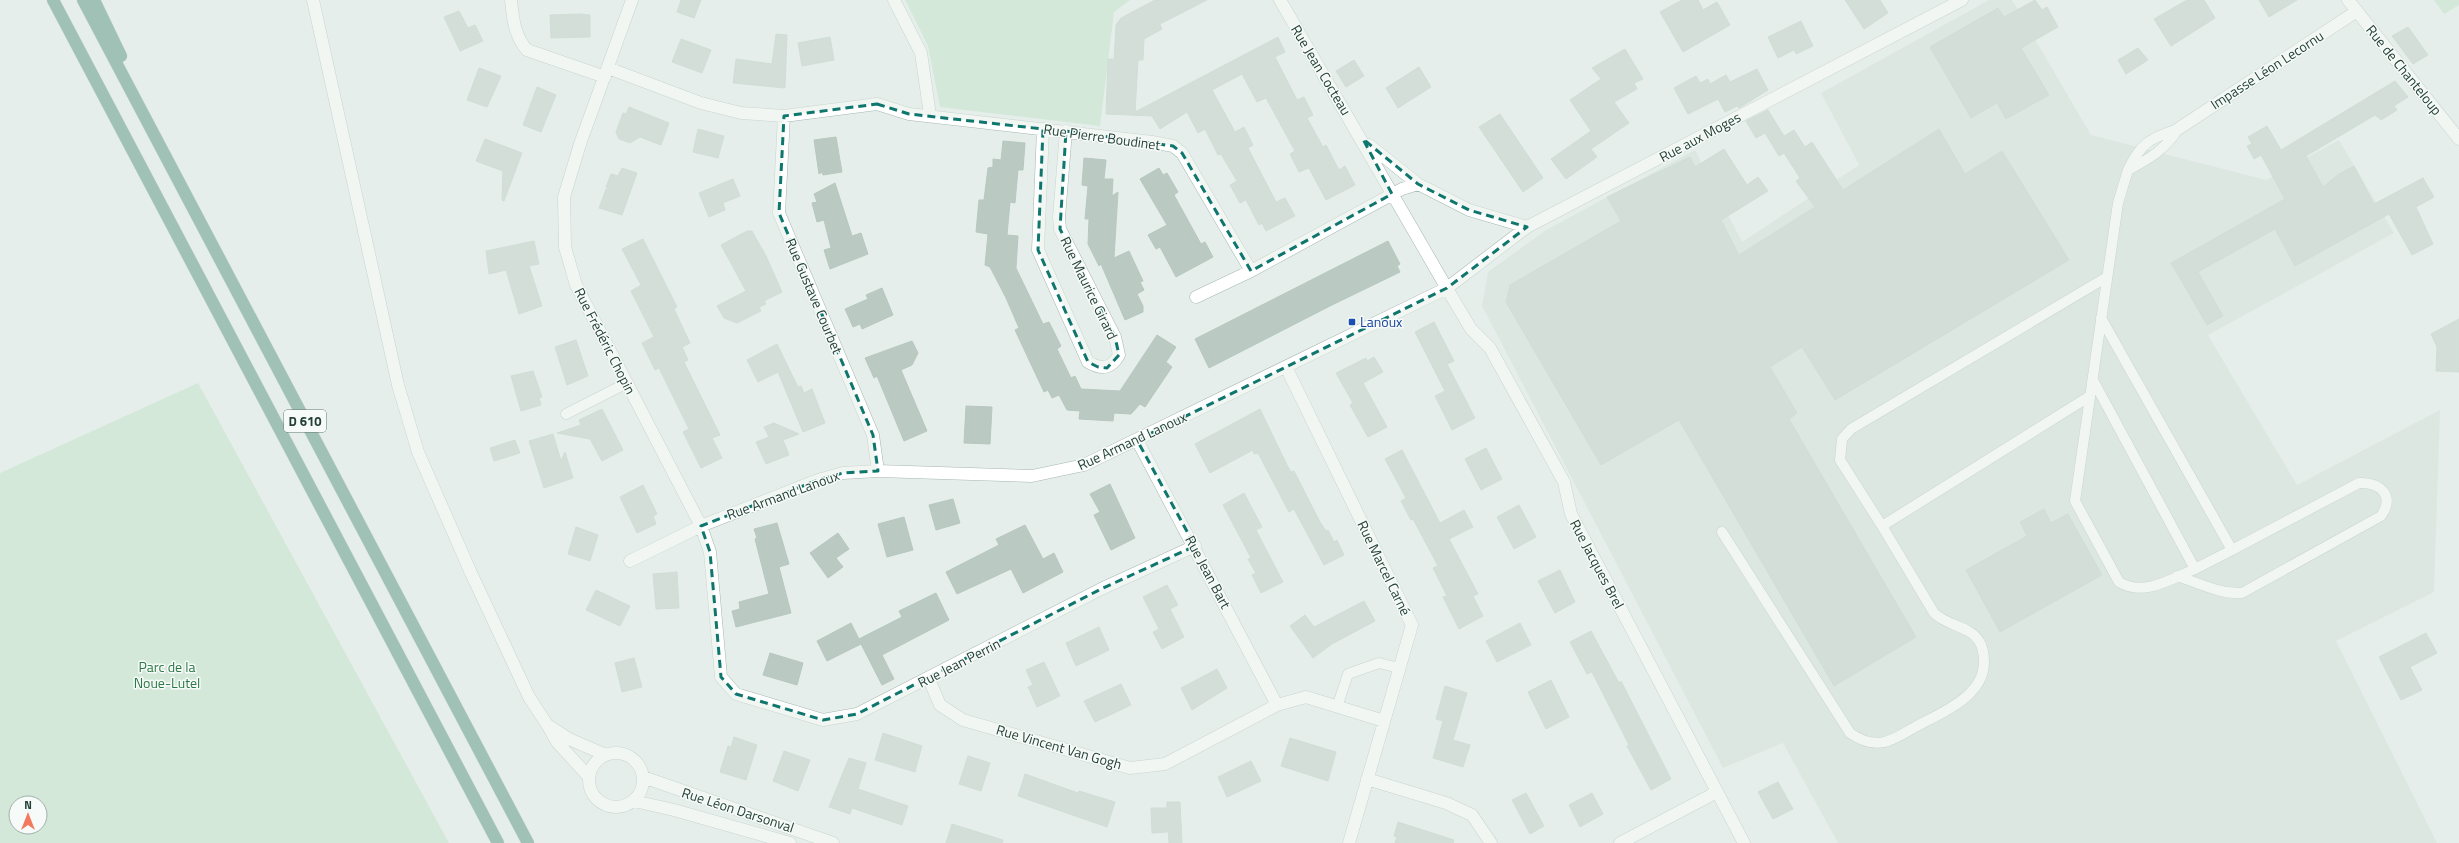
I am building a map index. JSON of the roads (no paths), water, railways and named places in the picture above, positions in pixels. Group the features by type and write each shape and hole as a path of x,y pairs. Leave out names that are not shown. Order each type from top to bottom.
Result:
{"highway":[{"name":"D 610","path":"53,0 498,843"},
{"name":"D 610","path":"83,0 528,843"},
{"path":"94,0 199,220"}],"street":[{"path":"313,0 398,385 418,452 471,573 525,690 557,742 589,777 593,795 608,806 622,807 634,801 641,790 643,777 641,769 630,757 622,754 606,755 568,738 548,726"},
{"name":"Rue Pierre Boudinet","path":"511,0 513,22 520,42 527,50 606,72 702,103 741,113 784,116 877,104 909,114 930,115 1066,131 1173,146 1182,153 1251,271"},
{"name":"Rue Frédéric Chopin","path":"632,0 580,144 564,197 565,247 576,285 702,526 710,552 721,677"},
{"path":"894,0 921,53 930,115"},
{"name":"Rue Jean Cocteau","path":"1280,0 1363,139 1392,194 1447,288"},
{"name":"Rue aux Moges","path":"1447,288 1527,227 1962,0"},
{"name":"Rue de Chanteloup","path":"2348,0 2459,139"},
{"name":"Impasse Léon Lecornu","path":"2178,129 2357,11"},
{"name":"Rue Gustave Courbet","path":"784,116 779,213 873,435 878,471"},
{"name":"Rue Maurice Girard","path":"1043,129 1038,250 1088,362 1098,367 1107,368 1114,363 1119,355 1115,337 1060,229 1059,217 1066,131"},
{"name":"Rue Jean Cocteau","path":"1363,139 1418,184 1469,210 1527,227"},
{"path":"1196,297 1251,271 1392,194 1418,184"},
{"name":"Rue Armand Lanoux","path":"630,561 702,526 818,480 844,473 878,471 1032,476 1084,466 1447,288"},
{"name":"Rue Jacques Brel","path":"1447,288 1471,329 1490,348 1564,482 1571,514 1744,843"},
{"name":"Rue Marcel Carné","path":"1286,367 1412,625 1349,843"},
{"name":"Rue Jean Bart","path":"1137,440 1277,705"},
{"name":"Rue Jean Perrin","path":"721,677 736,694 824,720 857,714 929,679 1101,589 1194,546"},
{"name":"Rue Vincent Van Gogh","path":"929,679 940,705 963,720 1130,768 1165,764 1277,705 1306,697 1384,721"},
{"path":"589,777 594,764 606,755"},
{"name":"Rue Léon Darsonval","path":"643,777 833,843"},
{"path":"1367,779 1446,803 1472,815 1491,843"},
{"path":"1620,843 1717,792"},
{"name":"Rue Léon Darsonval","path":"634,801 703,818 790,843"}],"lane":[{"path":"2177,576 2213,590 2230,593 2242,593 2381,516 2386,510 2385,493 2380,486 2370,482 2359,483 2195,569 2177,576 2147,588 2129,588 2119,582 2075,501 2118,203 2128,170 2137,150 2159,135 2178,129"},
{"path":"1722,532 1850,733 1870,743 1885,742 1954,706 1967,696 1984,672 1984,654 1981,643 1974,633 1942,621 1934,613 1882,526 1840,460 1842,438 1851,429 2107,277"},
{"path":"2101,318 2232,550"},
{"path":"2092,380 2195,569"},
{"path":"566,414 627,384"},
{"path":"1882,526 2090,396"},
{"path":"1337,707 1348,674 1379,664 1399,668"}],"place":[{"name":"Lanoux","path":"1352,322"}],"park label":[{"name":"Parc de la Noue-Lutel","path":"167,676"}]}
